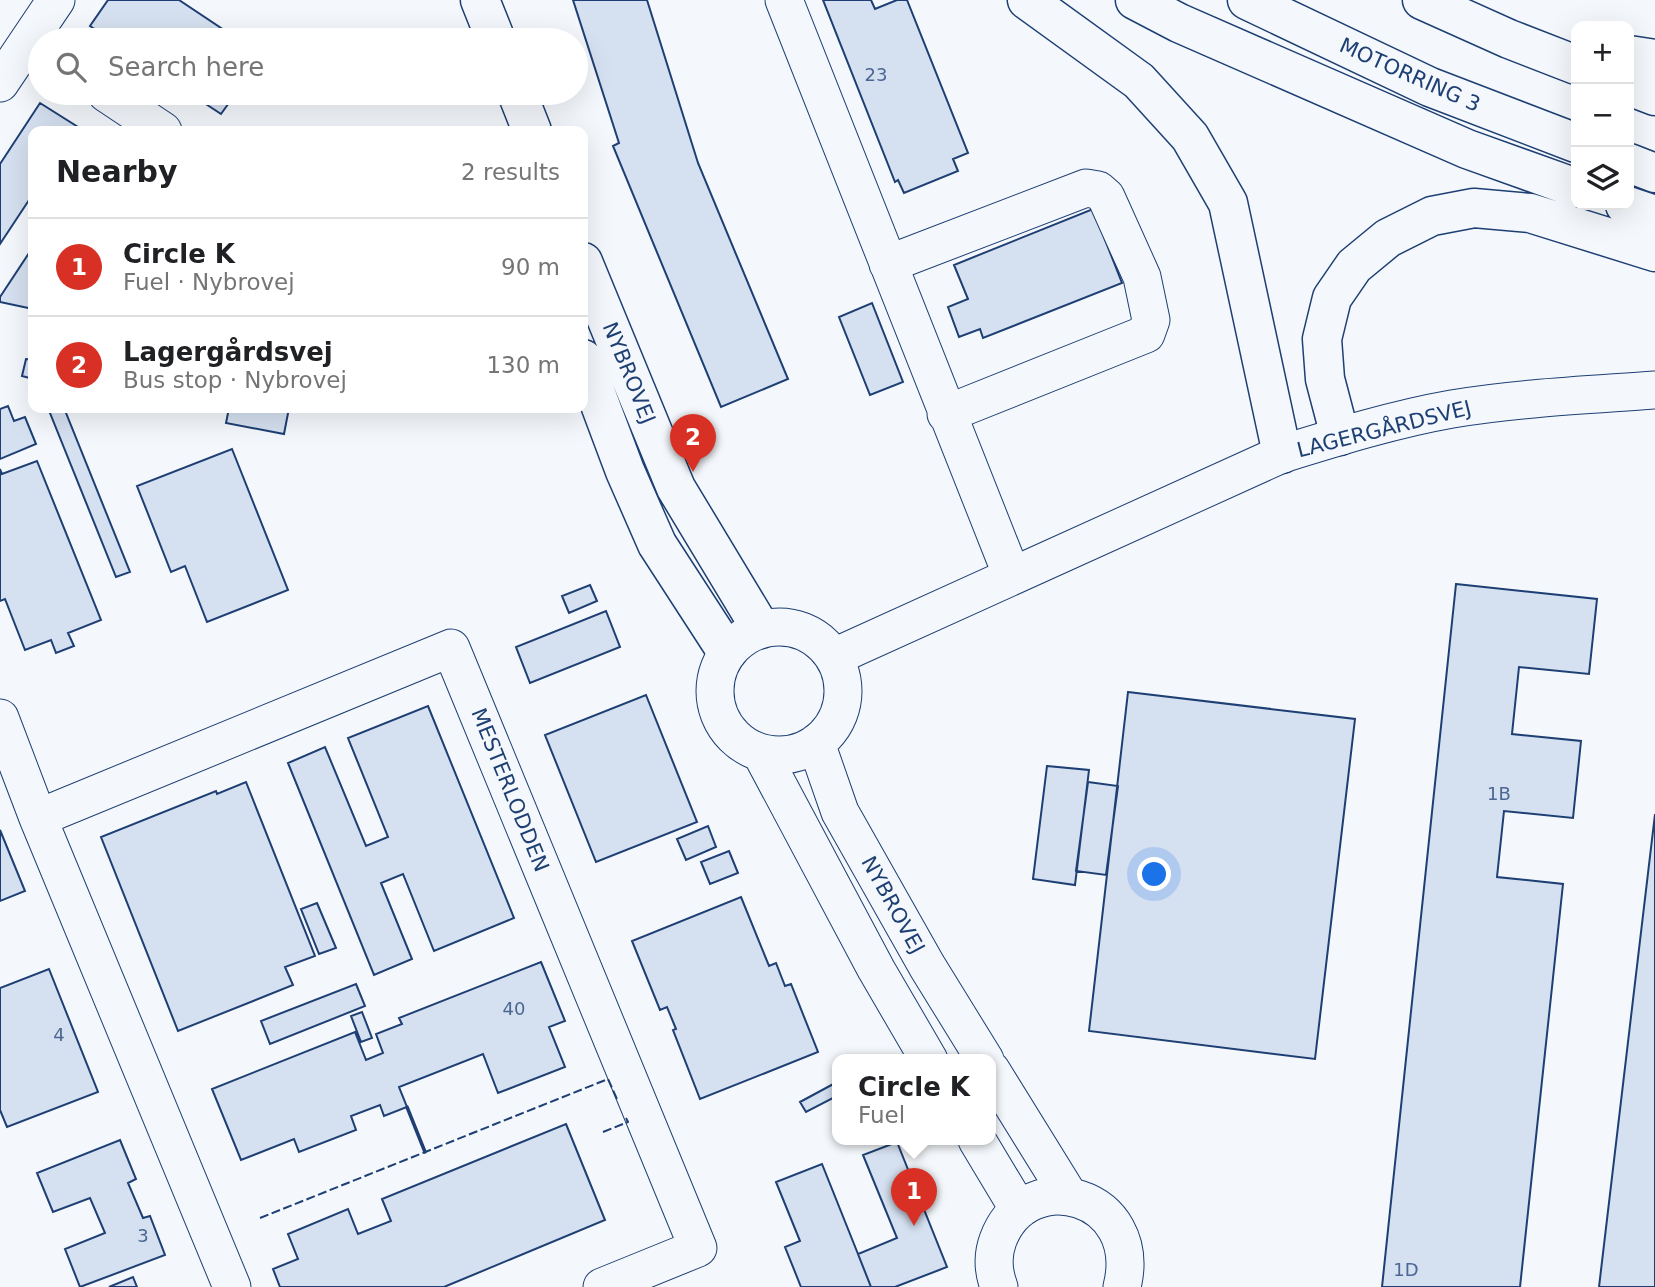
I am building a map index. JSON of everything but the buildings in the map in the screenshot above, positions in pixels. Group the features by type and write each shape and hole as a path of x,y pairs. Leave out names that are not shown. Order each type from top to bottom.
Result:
{"main road":[{"path":"479,0 485,28"},
{"path":"479,0 491,28"},
{"path":"1027,0 1139,81 1190,137 1228,203 1282,454"},
{"path":"1135,0 1179,23 1467,149 1571,186"},
{"name":"MOTORRING 3","path":"1247,0 1430,88 1571,141"},
{"path":"1422,0 1571,63"},
{"path":"1509,39 1571,47"},
{"path":"1634,56 1655,59"},
{"path":"1634,88 1655,96"},
{"path":"504,105 510,126"},
{"path":"522,105 530,126"},
{"path":"1634,165 1655,173"},
{"path":"1340,436 1325,379 1322,339 1332,298 1354,266 1388,238 1432,216 1474,208 1530,213 1655,252"},
{"path":"1634,208 1655,215"},
{"name":"NYBROVEJ","path":"588,274 676,488 761,629"},
{"name":"NYBROVEJ","path":"588,372 625,471 657,544 727,652"}],"street":[{"path":"42,28 55,0"},
{"path":"784,0 1012,576"},
{"path":"0,83 28,51"},
{"path":"124,105 156,126"},
{"path":"888,264 1086,188 1098,190 1106,197 1142,277 1151,320 1146,334 946,414"},
{"name":"LAGERGÅRDSVEJ","path":"834,657 1282,454 1340,436 1451,409 1544,398 1655,390"},
{"path":"782,626 802,631 820,642 834,657 844,688 837,719 828,733 817,744 799,752 780,755 761,753 742,744 727,729 717,711 714,691 718,670 727,652 742,638 761,629 782,626"},
{"name":"MESTERLODDEN","path":"38,818 451,648 698,1248 602,1287"},
{"path":"0,719 38,818 232,1287"},
{"name":"NYBROVEJ","path":"817,744 840,812 927,966 981,1054"},
{"path":"761,753 876,970 925,1054"},
{"path":"996,1078 1069,1196"},
{"path":"980,1145 1019,1210"},
{"path":"999,1287 994,1276 994,1251 1002,1228 1019,1210 1034,1201 1051,1196 1069,1196 1088,1202 1105,1214 1118,1230 1125,1249 1126,1269 1122,1287"}],"fence":[{"path":"260,1218 608,1079 617,1099"},
{"path":"603,1132 628,1122 626,1118"}],"wall":[{"path":"407,1107 425,1152"}],"place":[{"name":"Lagergårdsvej","path":"693,472"},
{"name":"Circle K","path":"914,1226"}]}
